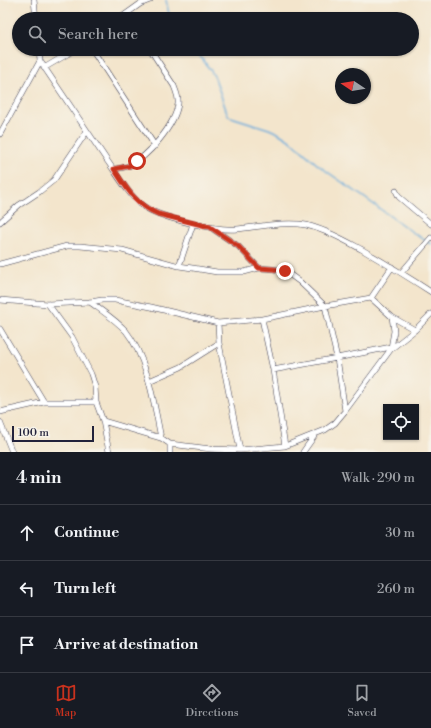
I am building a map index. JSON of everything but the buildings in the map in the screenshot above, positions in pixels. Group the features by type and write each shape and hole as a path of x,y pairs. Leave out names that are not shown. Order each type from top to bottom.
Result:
{"street":[{"path":"34,0 35,12"},
{"path":"129,12 140,4 150,0"},
{"path":"40,56 40,61 44,68 133,197 150,211 194,224 235,230 278,225 305,225 331,233 392,267 431,292"},
{"path":"44,68 64,56"},
{"path":"97,56 155,146"},
{"path":"114,169 123,168 133,164 155,146 176,113 178,100 176,91 155,56"},
{"path":"0,134 40,61"},
{"path":"0,222 19,205 54,180 87,131"},
{"path":"396,191 399,196 431,224"},
{"path":"179,266 194,224"},
{"path":"210,227 238,246 259,268"},
{"path":"401,273 431,238"},
{"path":"0,264 67,246 80,246 122,250 199,270 244,272 259,268 285,271 300,282 325,306 337,358 345,411"},
{"path":"0,300 48,304 115,300 218,323 262,319 371,298 392,267"},
{"path":"371,298 392,317 415,330"},
{"path":"90,302 119,324 126,331 136,347 149,381 162,438"},
{"path":"48,304 72,337 87,366 95,387 96,402 103,421 109,452"},
{"path":"103,421 162,438 170,444 212,451 252,451 286,446 315,435 330,427 345,411 391,348 415,330 431,314"},
{"path":"391,348 394,331 392,317"},
{"path":"262,319 273,370 286,446"},
{"path":"218,323 219,343 240,450"},
{"path":"0,329 44,402"},
{"path":"149,381 181,367 219,343"},
{"path":"273,370 391,348"},
{"path":"0,412 44,402 96,402"},
{"path":"0,422 12,452"},
{"path":"303,452 315,435"},
{"path":"170,444 170,452"}],"waterway":[{"path":"166,0 169,12"},
{"path":"200,56 215,78 228,115 278,133 292,142 329,173 431,244"}],"route":[{"path":"137,161 129,166 114,169 133,197 150,211 210,227 238,246 259,268 285,271"}]}
